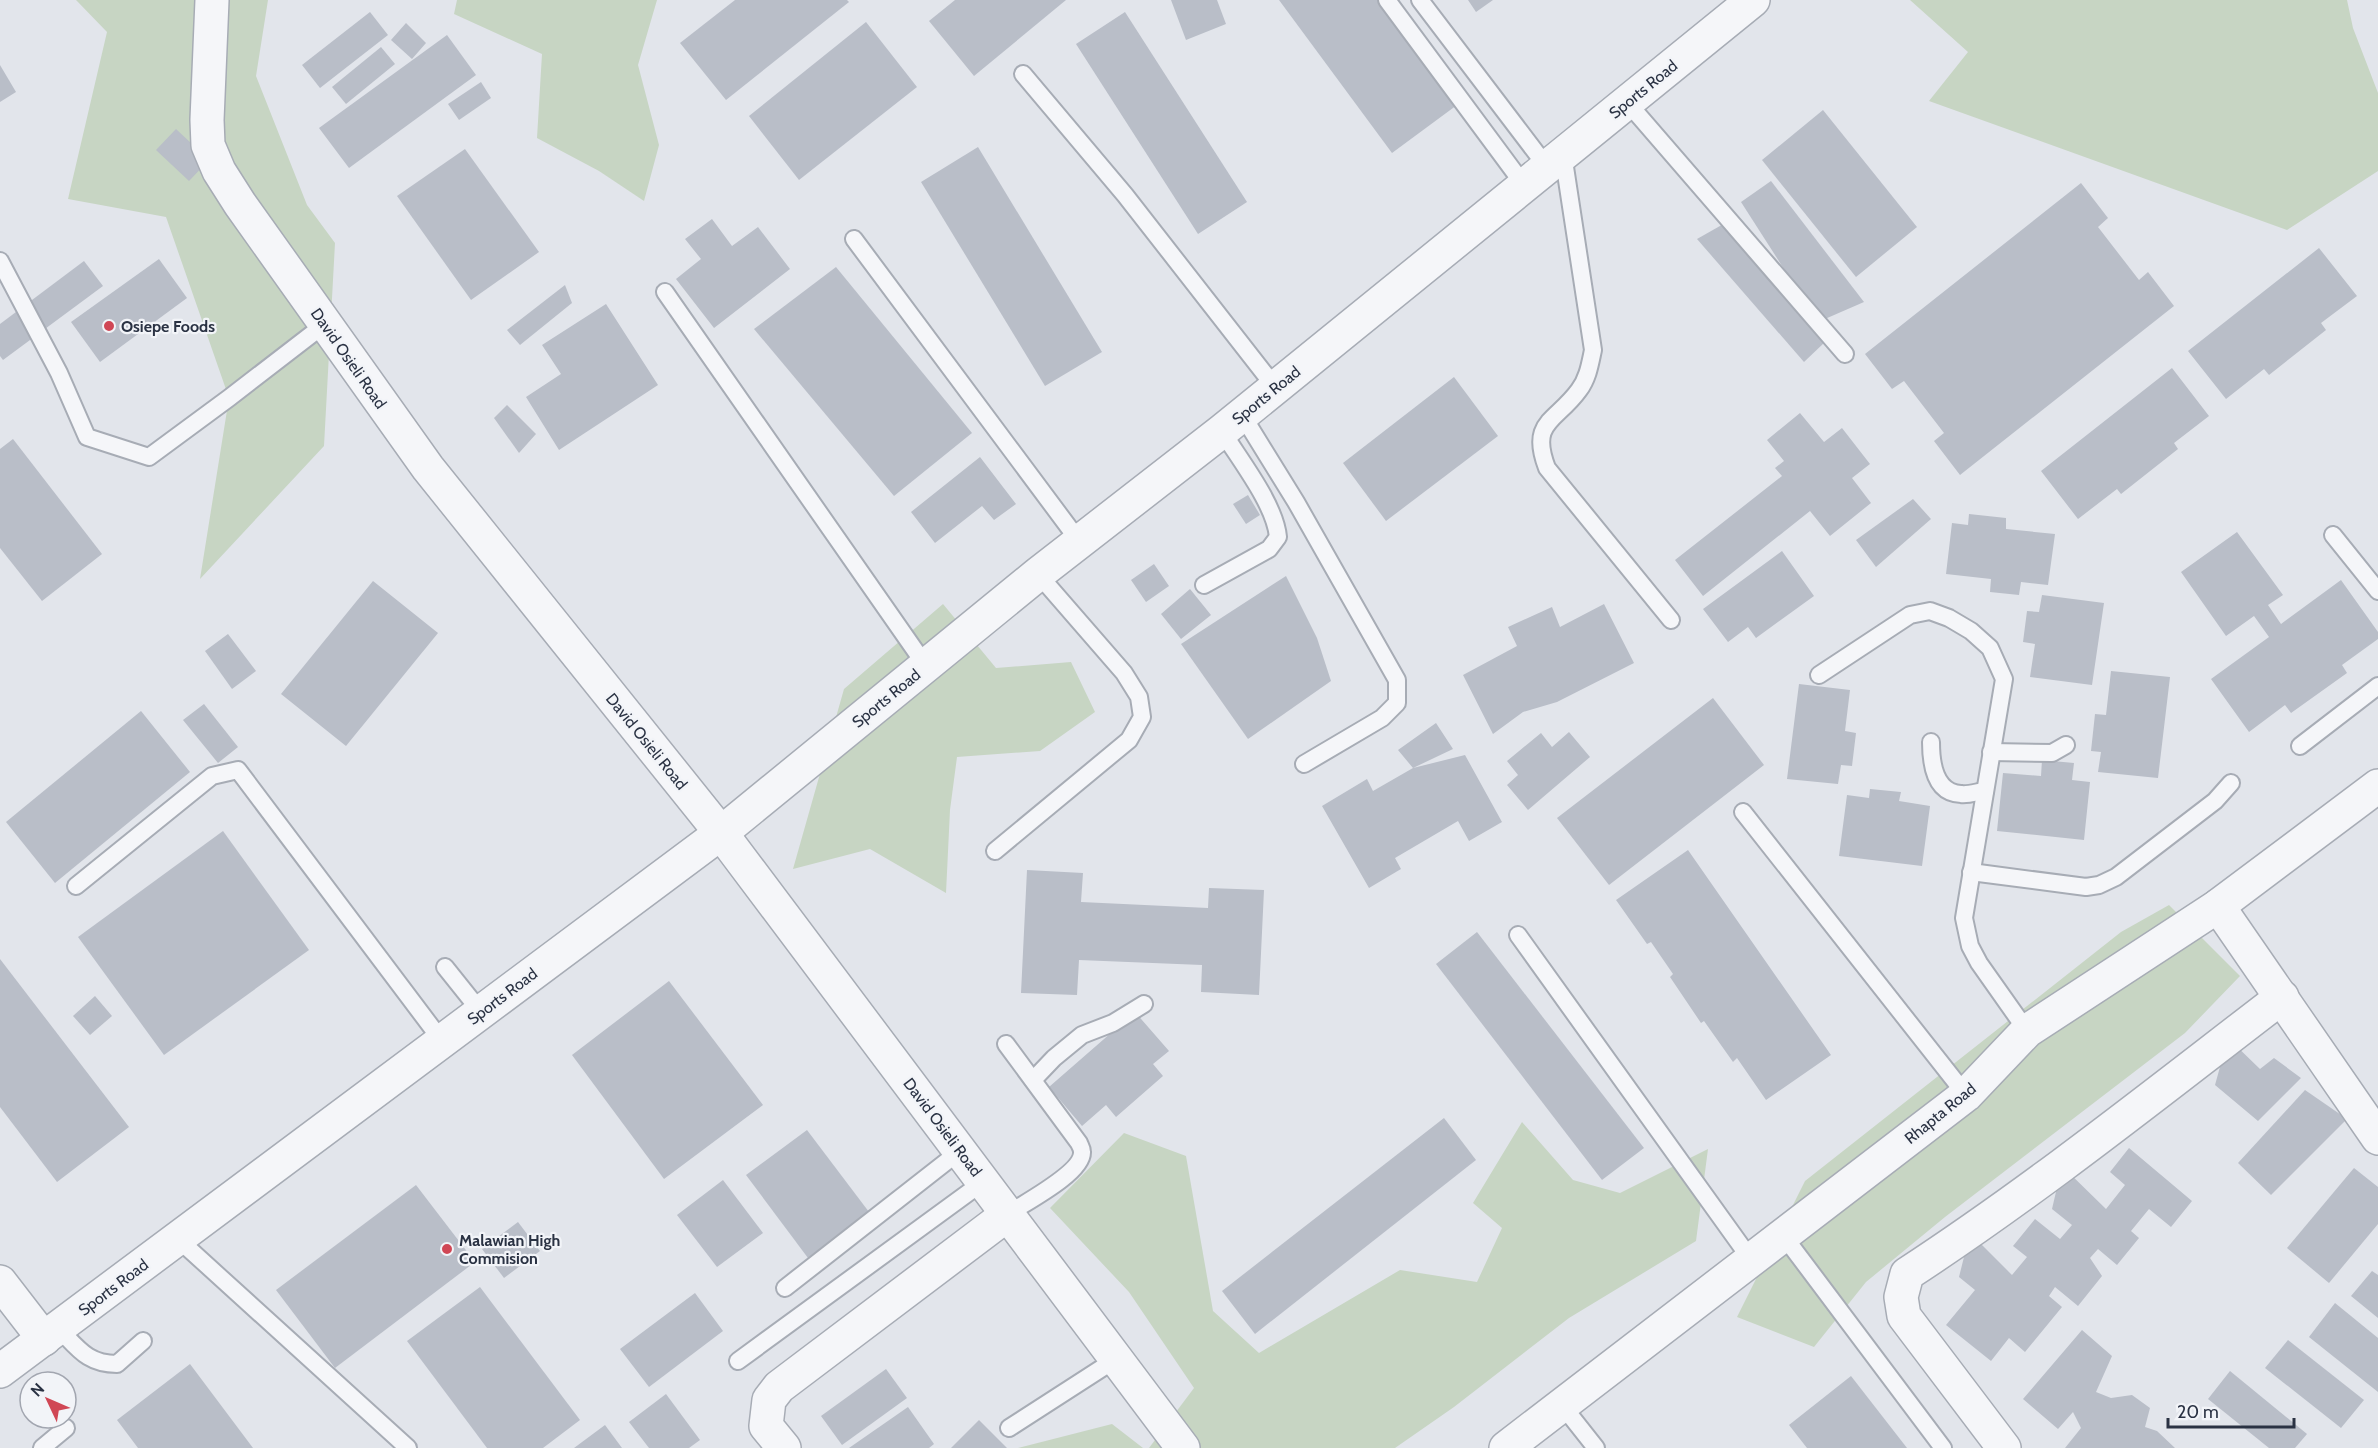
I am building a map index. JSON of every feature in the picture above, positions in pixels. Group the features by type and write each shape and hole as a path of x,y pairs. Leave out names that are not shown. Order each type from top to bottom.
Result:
{"street":[{"name":"David Osieli Road","path":"212,0 208,145 219,171 240,204 428,468 721,833 1184,1448"},
{"name":"Sports Road","path":"0,1371 721,833 1038,574 1275,387 1753,0"},
{"name":"Rhapta Road","path":"1506,1448 1966,1095 2027,1031 2218,906 2378,786"},
{"path":"2218,906 2378,1138"},
{"path":"2004,1448 1904,1316 1901,1297 1906,1274 1970,1233 2062,1166 2282,997"},
{"path":"784,1448 766,1426 769,1400 778,1387 1008,1214"},
{"path":"0,1282 51,1333"}],"lane":[{"path":"1387,0 1545,168"},
{"path":"1420,0 1545,168 1593,350 1588,374 1580,390 1543,427 1539,449 1547,468 1671,620"},
{"path":"1023,74 1125,195 1275,387"},
{"path":"1627,102 1845,354"},
{"path":"854,238 1079,541"},
{"path":"0,261 60,373 87,437 149,457 325,324"},
{"path":"665,292 926,666"},
{"path":"1204,585 1269,549 1278,537 1277,523 1231,422"},
{"path":"1231,422 1296,502 1397,680 1397,703 1382,718 1304,764"},
{"path":"2333,535 2378,591"},
{"path":"995,851 1129,740 1142,717 1139,697 1124,673 1038,574"},
{"path":"1819,675 1910,615 1920,611 1930,611 1949,618 1971,632 1989,648 2004,679 1964,918 1970,946 1979,963 2027,1031"},
{"path":"2300,746 2378,686"},
{"path":"1931,742 1933,769 1939,781 1948,790 1959,794 1985,791"},
{"path":"1992,752 2052,753 2067,745"},
{"path":"76,886 212,776 238,770 442,1041"},
{"path":"1971,872 2086,887 2099,885 2116,877 2215,801 2231,783"},
{"path":"1743,812 1966,1095"},
{"path":"1518,935 1752,1261"},
{"path":"446,968 481,1012"},
{"path":"1033,1080 1054,1058 1082,1035 1113,1023 1144,1004"},
{"path":"1006,1044 1079,1143 1082,1152 1071,1173 1008,1214"},
{"path":"785,1288 960,1151"},
{"path":"738,1361 983,1182"},
{"path":"1783,1235 1943,1448"},
{"path":"178,1239 408,1448"},
{"path":"51,1333 86,1357 101,1364 117,1364 143,1341"},
{"path":"1009,1428 1116,1359"},
{"path":"1563,1405 1596,1448"},
{"path":"42,1448 64,1430"}],"green space":[{"path":"76,0 268,0 256,76 307,205 335,243 324,446 200,579 229,398 166,217 68,199 107,32"},
{"path":"457,0 657,0 638,65 659,145 644,201 599,171 537,138 542,54 454,14"},
{"path":"1910,0 2347,0 2353,28 2378,93 2378,171 2287,230 1929,101 1968,52"},
{"path":"943,604 996,668 1071,662 1095,712 1040,751 957,757 950,810 946,893 870,849 793,869 844,689"},
{"path":"2169,905 2240,976 2185,1033 1945,1217 1866,1282 1814,1347 1737,1317 1805,1181 2121,932"},
{"path":"1522,1122 1573,1180 1620,1193 1708,1149 1696,1241 1569,1318 1454,1407 1395,1448 1149,1448 1194,1388 1129,1292 1050,1208 1124,1133 1186,1156 1213,1311 1259,1353 1400,1270 1477,1282 1502,1228 1473,1203"},
{"path":"1112,1424 1143,1448 1018,1448"}],"building":[{"path":"735,0 847,0 849,2 726,100 680,43"},
{"path":"955,0 1066,0 974,76 929,21"},
{"path":"1171,0 1217,0 1226,24 1186,40"},
{"path":"1279,0 1379,0 1457,105 1392,153"},
{"path":"1468,0 1493,0 1476,12"},
{"path":"370,12 388,35 320,88 302,65"},
{"path":"1125,12 1247,202 1198,234 1076,44"},
{"path":"866,22 917,87 799,180 749,116"},
{"path":"406,23 426,43 412,59 391,40"},
{"path":"447,35 476,75 349,168 319,128"},
{"path":"381,47 395,64 346,104 332,87"},
{"path":"0,65 16,92 0,102"},
{"path":"481,82 491,98 459,120 448,104"},
{"path":"1823,110 1917,227 1856,277 1762,160"},
{"path":"176,129 209,160 189,181 156,150"},
{"path":"978,147 1102,352 1045,386 921,182"},
{"path":"465,149 539,252 471,300 397,196"},
{"path":"1771,181 1864,302 1818,322 1741,202"},
{"path":"2081,183 2108,218 2098,227 2139,280 2148,272 2174,306 1960,475 1934,441 1944,433 1904,381 1892,389 1865,354"},
{"path":"712,219 732,246 758,227 790,269 714,328 676,279 701,259 685,239"},
{"path":"1727,222 1825,342 1804,362 1697,239"},
{"path":"2319,248 2357,296 2321,323 2326,330 2269,375 2264,369 2226,399 2188,351"},
{"path":"159,259 187,298 100,362 71,322"},
{"path":"84,261 103,286 3,360 0,356 0,324"},
{"path":"836,267 972,433 894,496 754,329"},
{"path":"565,285 572,303 520,345 507,330"},
{"path":"606,304 658,385 559,450 526,397 561,374 542,345"},
{"path":"2172,368 2209,416 2174,443 2178,449 2121,494 2117,489 2078,519 2041,471"},
{"path":"1454,377 1498,436 1386,521 1343,463"},
{"path":"507,405 536,434 519,453 494,418"},
{"path":"1800,413 1824,442 1842,428 1870,464 1852,478 1871,503 1830,536 1810,511 1703,596 1675,560 1782,476 1775,468 1784,461 1767,440"},
{"path":"13,439 102,554 42,601 0,548 0,449"},
{"path":"980,457 1016,504 994,520 982,506 935,543 911,512"},
{"path":"1248,495 1260,515 1246,524 1233,504"},
{"path":"1913,499 1931,519 1876,567 1856,540"},
{"path":"1969,514 2006,518 2006,529 2055,534 2048,585 2021,582 2019,595 1990,592 1991,579 1946,574 1952,523 1968,525"},
{"path":"2237,532 2283,595 2268,605 2281,624 2341,580 2378,632 2378,639 2342,665 2347,673 2291,713 2285,705 2249,732 2211,679 2269,637 2254,616 2226,636 2181,572"},
{"path":"1782,551 1814,596 1756,638 1748,627 1728,642 1703,609"},
{"path":"1154,564 1169,586 1146,602 1131,580"},
{"path":"1286,576 1317,638 1331,681 1248,739 1181,644"},
{"path":"373,581 438,633 346,746 281,694"},
{"path":"1190,589 1211,615 1181,639 1161,614"},
{"path":"2042,595 2104,603 2092,685 2030,677 2035,644 2023,642 2027,611 2039,612"},
{"path":"1604,604 1634,663 1557,702 1523,712 1493,734 1463,675 1517,646 1508,627 1552,607 1560,627"},
{"path":"228,634 256,671 232,689 205,651"},
{"path":"2111,671 2170,677 2158,778 2098,772 2101,752 2091,751 2095,714 2106,715"},
{"path":"1799,684 1850,690 1845,731 1856,733 1852,766 1841,765 1838,784 1787,779"},
{"path":"1713,698 1764,765 1609,885 1557,818"},
{"path":"204,704 238,747 218,763 183,720"},
{"path":"141,711 190,772 55,883 6,822"},
{"path":"1436,723 1453,749 1413,768 1398,750"},
{"path":"1569,732 1590,757 1528,810 1507,785 1518,775 1507,761 1541,733 1552,747"},
{"path":"1465,755 1502,822 1469,841 1458,821 1395,858 1401,869 1369,888 1322,806 1367,779 1373,791 1413,768"},
{"path":"2042,760 2074,763 2072,780 2090,782 2084,840 1997,831 2003,773 2041,776"},
{"path":"1870,789 1901,792 1899,801 1930,806 1922,866 1839,856 1847,795 1869,798"},
{"path":"223,831 309,950 164,1055 78,937"},
{"path":"1688,850 1831,1055 1766,1100 1737,1058 1733,1062 1704,1021 1701,1023 1670,977 1673,974 1651,942 1647,944 1616,900"},
{"path":"1027,870 1083,873 1081,902 1208,908 1209,888 1264,890 1259,995 1201,992 1202,965 1079,960 1077,995 1021,993"},
{"path":"1477,932 1644,1148 1602,1180 1436,964"},
{"path":"0,959 129,1127 57,1182 0,1107"},
{"path":"669,981 763,1105 664,1179 572,1055"},
{"path":"95,996 112,1016 90,1035 73,1016"},
{"path":"1135,1012 1169,1051 1153,1064 1163,1076 1116,1117 1106,1105 1082,1126 1049,1087"},
{"path":"2228,1038 2260,1069 2274,1058 2301,1078 2258,1121 2215,1085"},
{"path":"2305,1090 2347,1119 2271,1195 2238,1163"},
{"path":"1444,1118 1476,1160 1255,1334 1222,1291"},
{"path":"807,1130 869,1212 808,1258 746,1175"},
{"path":"2129,1148 2192,1201 2171,1227 2149,1209 2131,1231 2139,1238 2117,1265 2098,1249 2090,1258 2102,1276 2078,1306 2055,1287 2049,1296 2062,1307 2025,1352 2009,1338 1991,1361 1946,1325 1975,1290 1959,1277 1970,1233 2012,1275 2027,1257 2013,1246 2035,1219 2060,1239 2072,1225 2052,1209 2062,1166 2106,1209 2125,1185 2110,1172"},
{"path":"2354,1168 2378,1187 2378,1224 2329,1283 2287,1248"},
{"path":"723,1180 763,1233 717,1267 677,1215"},
{"path":"416,1185 475,1262 335,1368 276,1290"},
{"path":"518,1222 540,1251 504,1278 482,1249"},
{"path":"2372,1271 2378,1275 2378,1318 2351,1296"},
{"path":"480,1287 580,1420 543,1448 487,1448 407,1341"},
{"path":"695,1293 723,1331 649,1387 620,1349"},
{"path":"2335,1303 2378,1338 2378,1392 2309,1337"},
{"path":"2082,1330 2112,1356 2096,1392 2111,1398 2132,1395 2150,1408 2145,1427 2157,1431 2175,1448 2065,1448 2081,1428 2073,1412 2058,1429 2023,1399"},
{"path":"2288,1340 2364,1400 2341,1428 2265,1368"},
{"path":"190,1364 253,1448 138,1448 117,1420"},
{"path":"886,1369 907,1398 842,1445 821,1416"},
{"path":"2230,1371 2307,1434 2295,1448 2269,1448 2208,1399"},
{"path":"1851,1376 1907,1448 1807,1448 1789,1425"},
{"path":"666,1394 700,1440 689,1448 649,1448 629,1422"},
{"path":"908,1407 934,1444 929,1448 849,1448"},
{"path":"979,1420 1007,1448 951,1448"},
{"path":"605,1425 622,1448 574,1448"}],"place":[{"name":"Osiepe Foods","path":"109,326"},
{"name":"Malawian High Commision","path":"447,1249"}]}
